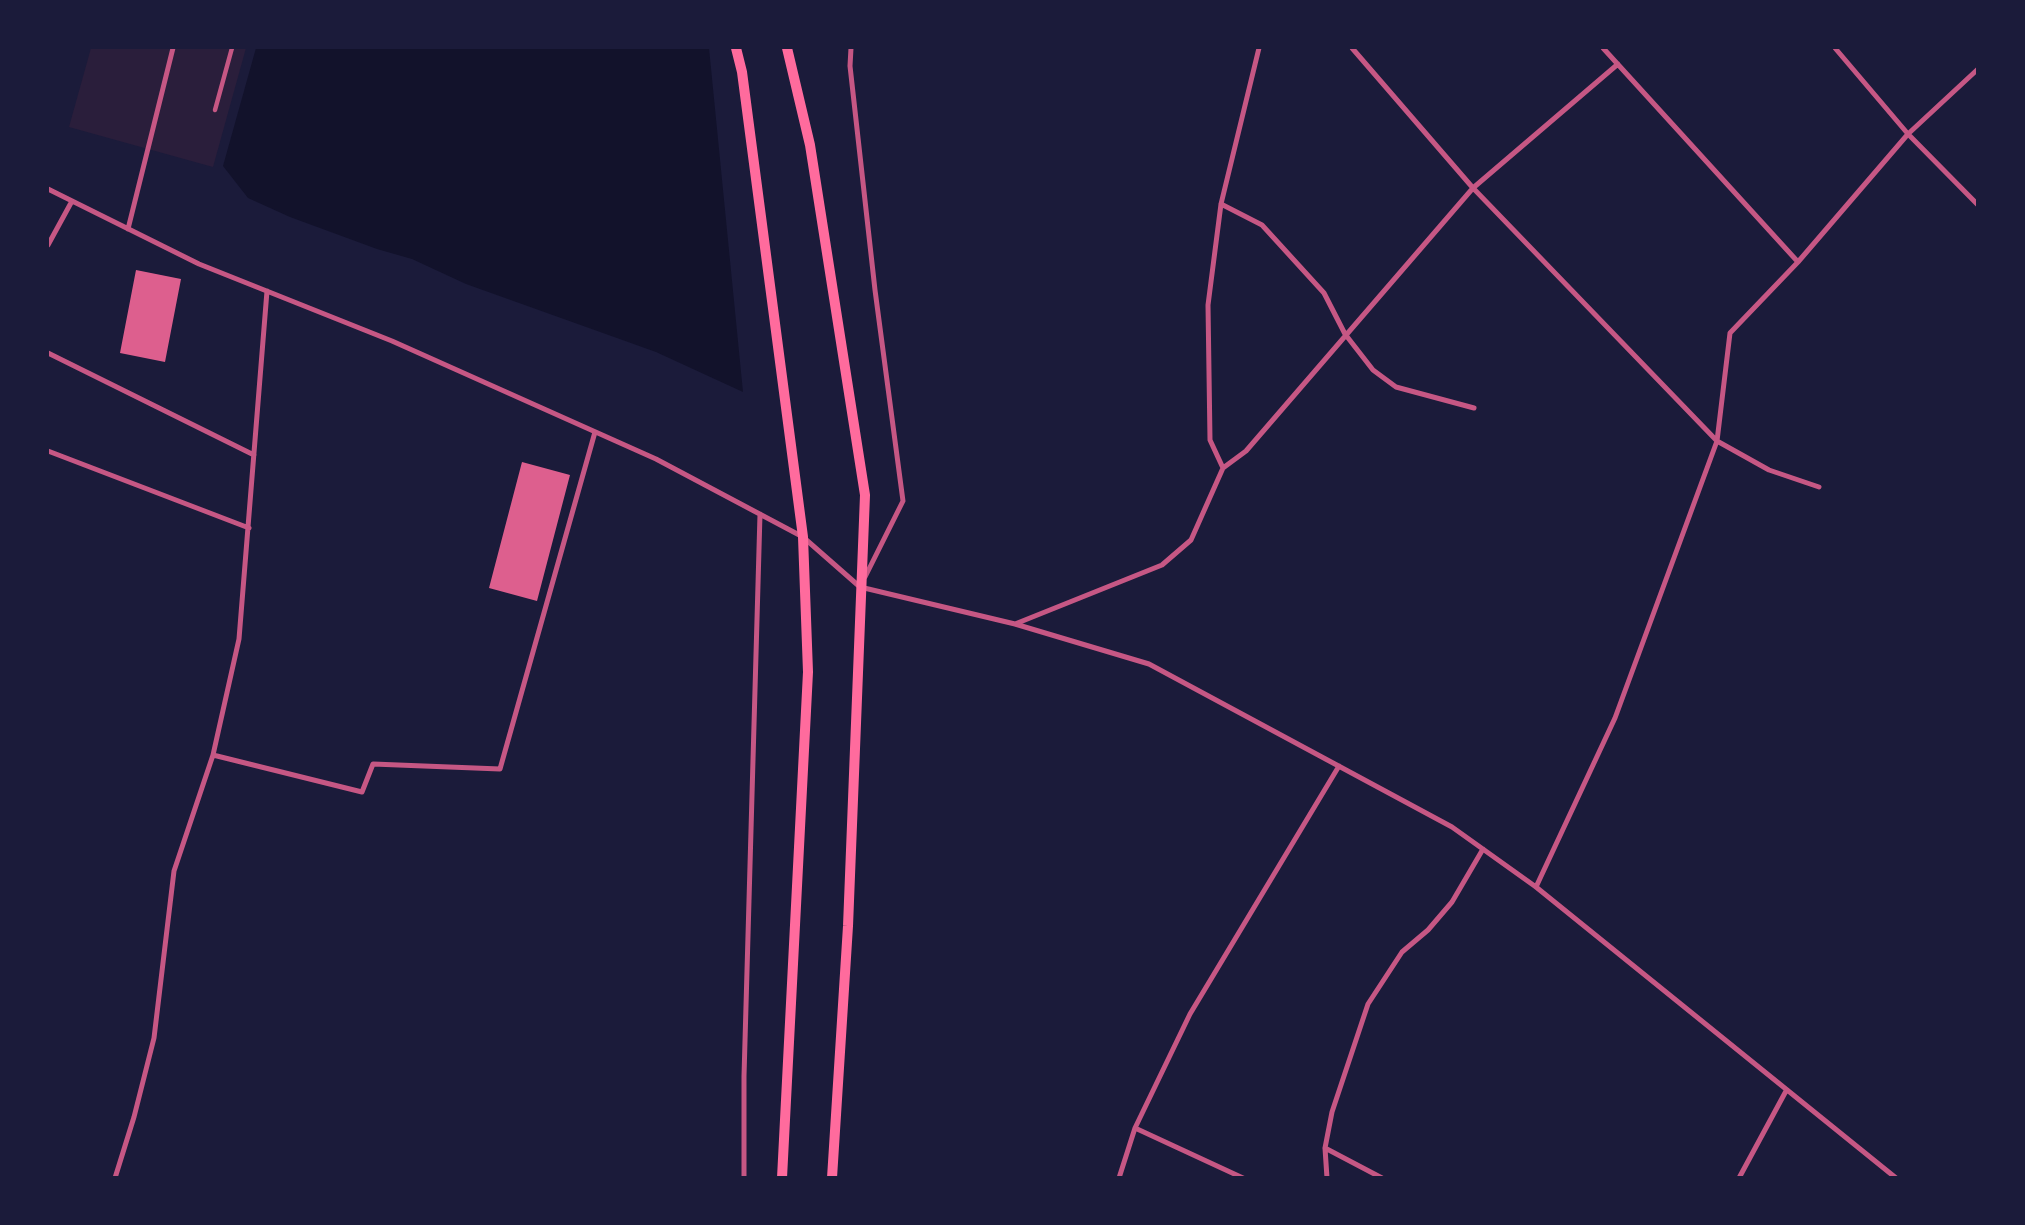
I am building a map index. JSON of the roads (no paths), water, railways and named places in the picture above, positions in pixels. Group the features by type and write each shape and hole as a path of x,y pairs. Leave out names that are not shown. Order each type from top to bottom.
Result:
{"main road":[{"path":"736,48 742,72 803,537 808,672 782,1178"},
{"path":"787,48 810,145 842,360 865,495 848,926 832,1178"}],"street":[{"path":"128,229 173,48"},
{"path":"215,110 232,48"},
{"path":"851,48 850,66 875,290 903,501 860,587"},
{"path":"1223,468 1210,440 1208,305 1221,204 1259,48"},
{"path":"1352,48 1473,188 1717,441 1769,470 1819,487"},
{"path":"1603,48 1798,262"},
{"path":"1835,48 1908,134 1978,205"},
{"path":"1015,624 1162,565 1191,540 1223,468 1246,451 1345,334 1473,188 1618,64"},
{"path":"1536,887 1615,718 1717,441 1730,333 1798,262 1908,134 1978,69"},
{"path":"48,189 199,264 392,342 656,459 803,537 860,587 1015,624 1149,664 1452,827 1536,887 1896,1178"},
{"path":"48,245 72,201"},
{"path":"1221,204 1262,225 1324,293 1345,334 1373,370 1396,387 1474,408"},
{"path":"115,1178 154,1038 174,871 213,755 240,639 267,291"},
{"path":"48,353 254,455"},
{"path":"213,755 362,792 373,764 500,769 594,432"},
{"path":"48,451 249,528"},
{"path":"744,1178 744,1076 760,514"},
{"path":"1119,1178 1135,1128 1190,1014 1339,766"},
{"path":"1327,1178 1325,1148 1332,1112 1368,1004 1402,952 1428,930 1452,902 1483,849"},
{"path":"1739,1178 1786,1091"},
{"path":"1135,1128 1244,1178"},
{"path":"1325,1148 1382,1178"}]}
